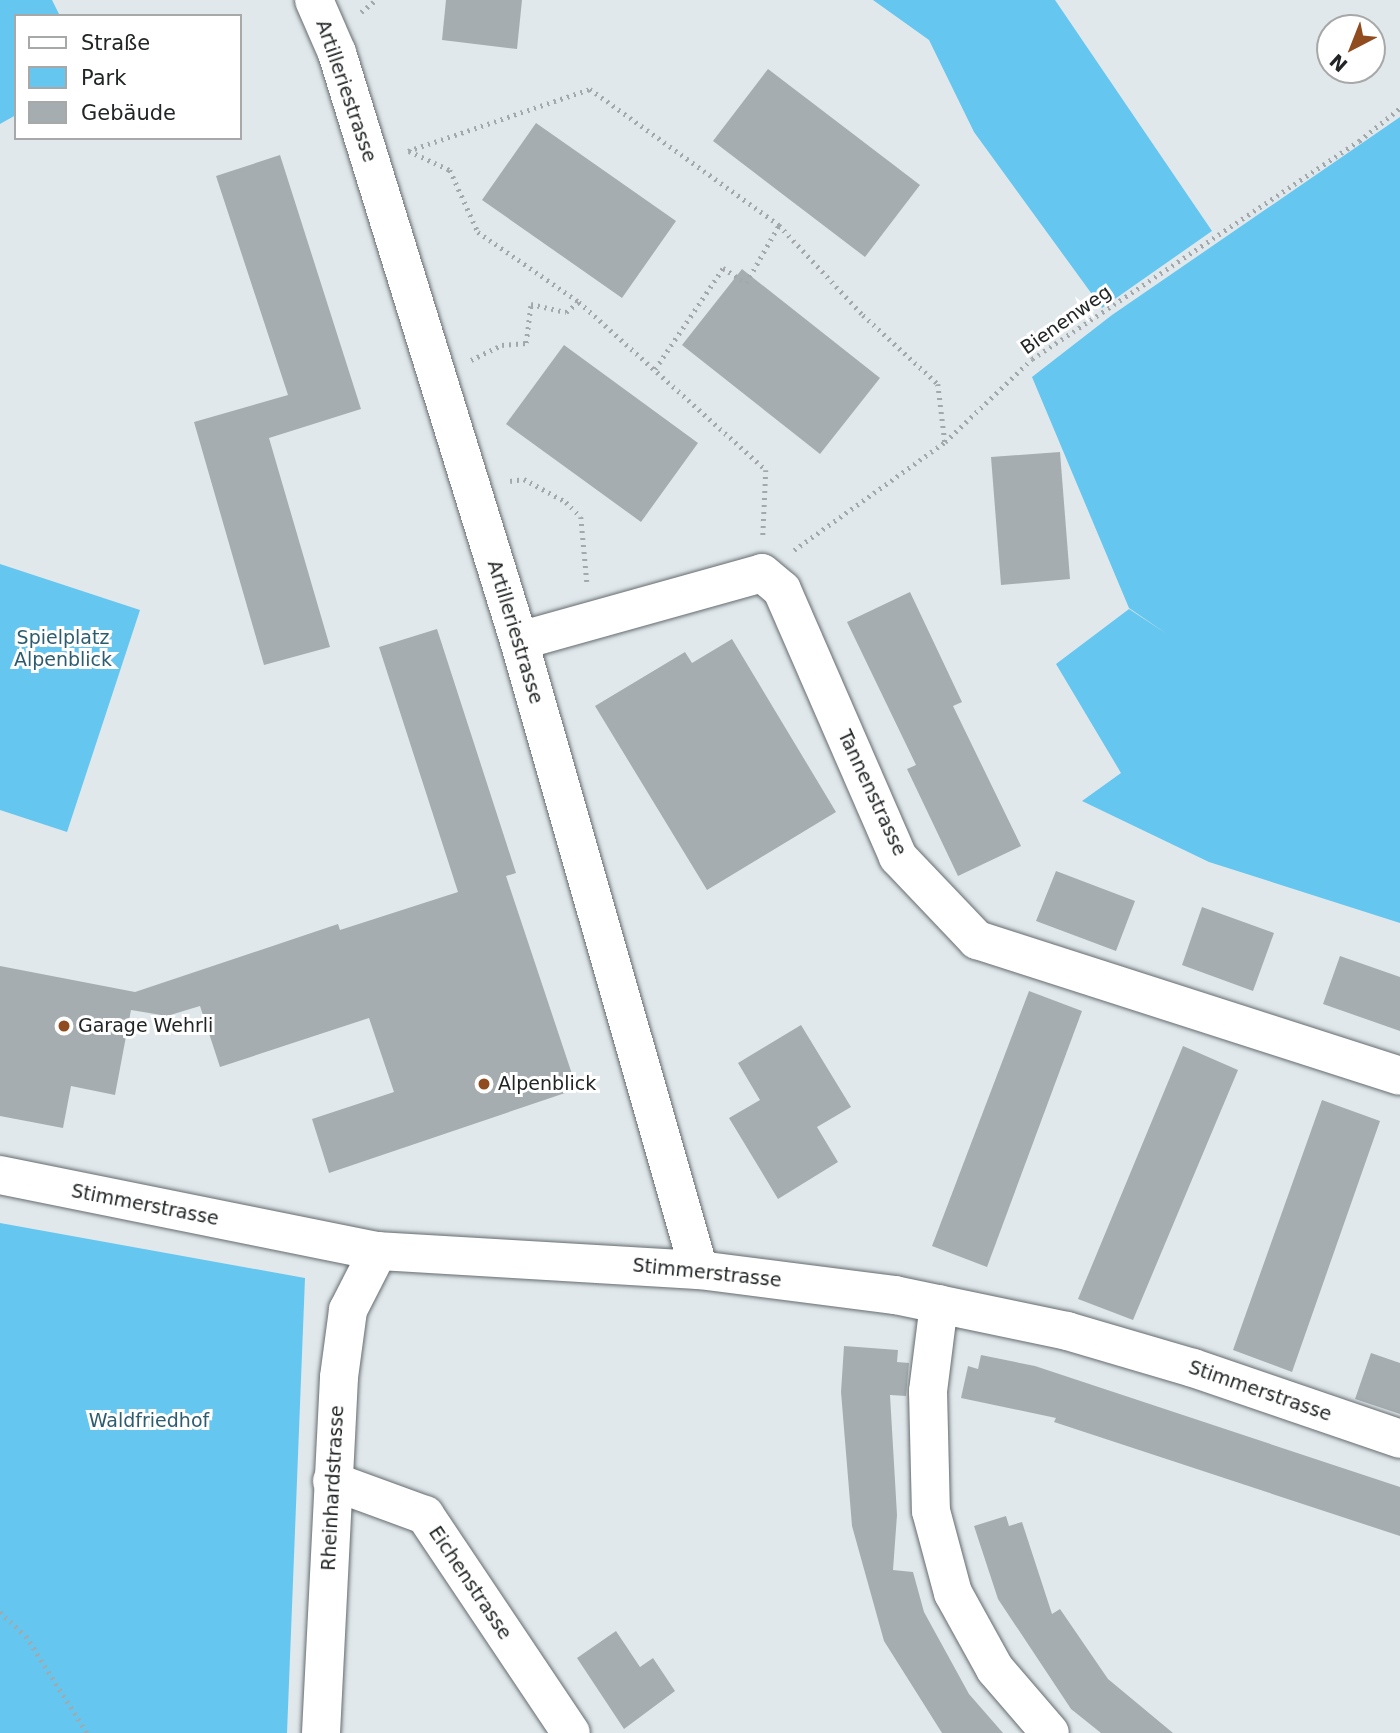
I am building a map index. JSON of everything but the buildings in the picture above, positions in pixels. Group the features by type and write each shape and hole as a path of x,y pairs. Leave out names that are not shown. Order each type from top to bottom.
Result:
{"street":[{"name":"Artilleriestrasse","path":"314,0 337,53 519,641 699,1270"},
{"path":"519,641 762,573"},
{"name":"Tannenstrasse","path":"762,573 782,590 898,857 977,940 1400,1076"},
{"name":"Stimmerstrasse","path":"0,1175 378,1251 699,1270 939,1304 1130,1350 1400,1439"},
{"name":"Rheinhardstrasse","path":"321,1733 332,1481 348,1310 378,1251"},
{"path":"939,1304 928,1391 931,1511 953,1593 995,1669 1050,1733"},
{"name":"Eichenstrasse","path":"332,1481 425,1515 571,1733"}],"path":[{"path":"371,163 590,89 779,225 863,315 938,384 946,442"},
{"name":"Bienenweg","path":"762,573 946,442 1032,359 1359,141 1400,108"},
{"path":"409,151 450,170 478,232 579,302 766,470 762,573"},
{"path":"655,369 723,268 746,283 779,225"},
{"path":"437,377 502,345 526,343 531,303 566,312 579,302"},
{"path":"471,488 524,479 566,502 581,517 590,621"},
{"path":"0,1612 26,1636 87,1733"}],"green space":[{"path":"0,0 52,0 59,14 14,14 14,116 0,124"},
{"path":"873,0 1055,0 1212,231 1102,308 974,132 929,40"},
{"path":"1400,117 1400,923 1209,862 1082,801 1121,773 1056,664 1129,609 1167,634 1129,608 1032,377 1112,315"},
{"name":"Spielplatz Alpenblick","path":"0,564 140,610 67,832 0,810"},
{"name":"Waldfriedhof","path":"0,1223 305,1278 287,1733 0,1733"}],"place":[{"name":"Garage Wehrli","path":"64,1026"},
{"name":"Alpenblick","path":"484,1084"}]}
